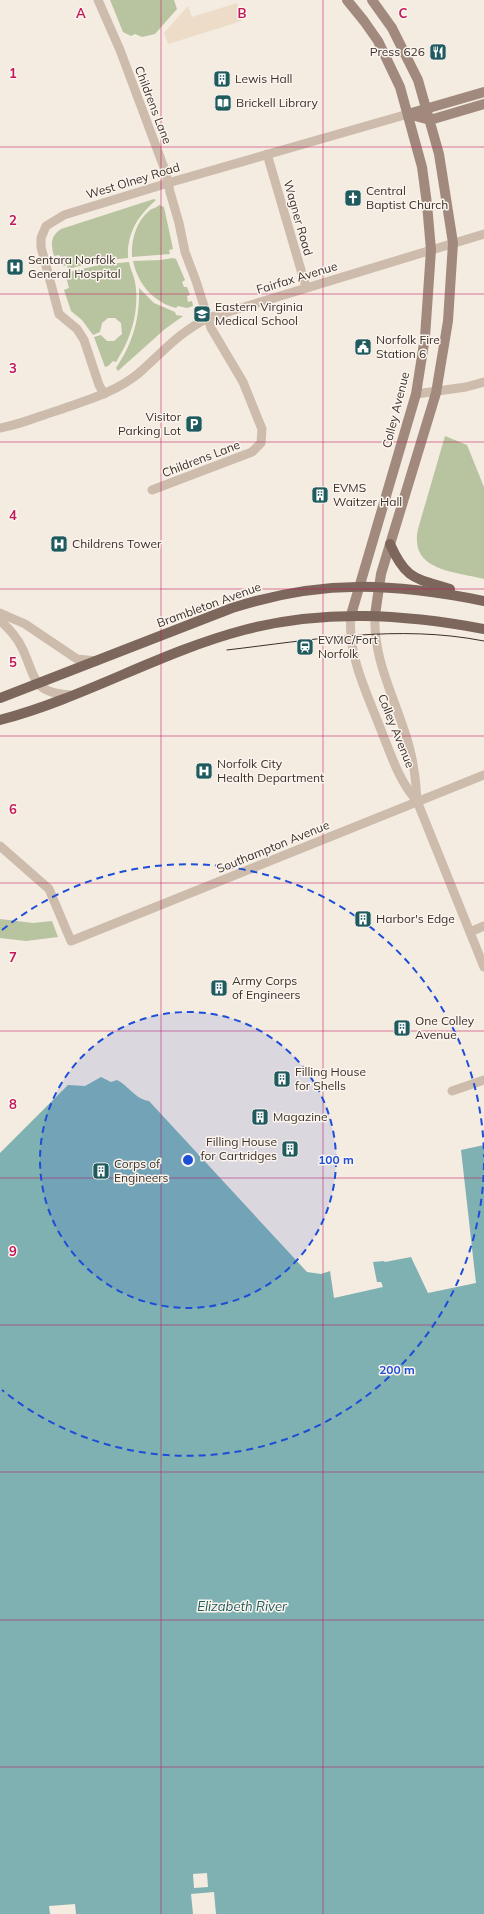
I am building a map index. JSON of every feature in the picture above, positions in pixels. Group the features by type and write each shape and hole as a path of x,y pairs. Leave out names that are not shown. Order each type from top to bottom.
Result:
{"main road":[{"name":"Colley Avenue","path":"347,0 364,21 391,66 400,87 422,167 431,250 425,337 416,394 351,615"},
{"name":"Colley Avenue","path":"372,0 392,28 406,53 418,80 439,154 453,243 448,321 436,393 378,586 375,615"},
{"name":"West Olney Road","path":"408,114 484,92"},
{"path":"408,114 430,120 484,104"},
{"path":"390,544 398,560 408,574 484,601"},
{"name":"Brambleton Avenue","path":"0,698 251,602 305,590 378,586 432,591 484,601"},
{"path":"0,720 70,695 184,650 243,630 298,620 351,615 375,615 420,619 484,629"}],"street":[{"name":"Childrens Lane","path":"98,0 122,57 166,173 180,223 185,252 208,318 214,333 243,382 262,429 261,443 252,452 152,490"},
{"name":"West Olney Road","path":"104,394 99,385 84,340 77,329 59,314 41,247 42,232 52,221 64,215 168,183 408,114"},
{"name":"Wagner Road","path":"268,154 306,288"},
{"name":"Fairfax Avenue","path":"0,428 19,424 104,394 139,373 168,344 182,333 208,318 484,234"},
{"path":"416,394 436,393 484,382"},
{"path":"0,613 25,624 77,658 97,661"},
{"name":"Colley Avenue","path":"351,615 352,644 360,677 404,785 417,801 484,967"},
{"name":"Colley Avenue","path":"375,615 378,654 408,742 417,780 417,801"},
{"path":"0,620 12,632 23,649 33,679 48,691 70,695"},
{"name":"Southampton Avenue","path":"0,846 49,888 71,941 484,775"},
{"path":"470,932 484,926"},
{"path":"452,1091 484,1080"}],"green space":[{"path":"110,0 174,0 177,9 155,34 142,37 135,34 131,36 123,32"},
{"path":"154,199 156,200 144,212 135,225 129,240 128,258 99,261 68,269 67,265 63,266 59,255 54,256 52,241 57,232 61,229"},
{"path":"159,205 164,207 173,249 169,250 170,254 132,257 132,244 135,232 141,220 151,209"},
{"path":"176,259 185,280 182,282 184,287 187,287 190,295 187,296 188,302 192,301 193,306 187,308 178,306 176,308 154,297 143,284 135,269 133,261"},
{"path":"129,262 136,293 133,324 126,344 116,362 113,361 105,367 94,337 101,335 107,341 114,341 122,334 121,323 115,318 108,318 102,323 100,332 93,335 82,320 71,311 64,290 69,288 65,273 99,265"},
{"path":"139,288 154,303 175,312 176,315 183,316 165,329 118,371 116,368 131,340 137,320"},
{"path":"445,436 467,445 484,487 484,579 436,567 427,561 420,553 417,543 418,529"},
{"path":"0,919 33,923 52,921 58,937 26,941 0,938"}],"shaded area":[{"path":"237,3 242,21 168,44 164,33 188,6 192,17"}],"water":[{"name":"Elizabeth River","path":"101,1077 111,1082 117,1080 140,1098 149,1101 307,1272 321,1274 330,1271 334,1298 383,1287 381,1282 377,1282 373,1262 385,1262 411,1257 428,1293 476,1283 461,1150 484,1145 484,1914 0,1914 0,1153 68,1085 85,1086"}],"pier":[{"path":"207,1873 208,1887 194,1888 193,1874"},
{"path":"214,1892 216,1914 193,1914 191,1894"},
{"path":"75,1904 76,1914 50,1914 49,1906"}],"tram line":[{"path":"227,650 355,635 420,634 452,636 484,641"}],"place":[{"name":"Press 626","path":"438,52"},
{"name":"Lewis Hall","path":"222,79"},
{"name":"Brickell Library","path":"223,103"},
{"name":"Central Baptist Church","path":"353,198"},
{"name":"Sentara Norfolk General Hospital","path":"15,267"},
{"name":"Eastern Virginia Medical School","path":"202,314"},
{"name":"Norfolk Fire Station 6","path":"363,347"},
{"name":"Visitor Parking Lot","path":"194,424"},
{"name":"EVMS Waitzer Hall","path":"320,495"},
{"name":"Childrens Tower","path":"59,544"},
{"name":"EVMC/Fort Norfolk","path":"305,647"},
{"name":"Norfolk City Health Department","path":"204,771"},
{"name":"Harbor's Edge","path":"363,919"},
{"name":"Army Corps of Engineers","path":"219,988"},
{"name":"One Colley Avenue","path":"402,1028"},
{"name":"Filling House for Shells","path":"282,1079"},
{"name":"Magazine","path":"260,1117"},
{"name":"Filling House for Cartridges","path":"290,1149"},
{"name":"Corps of Engineers","path":"101,1171"}]}
